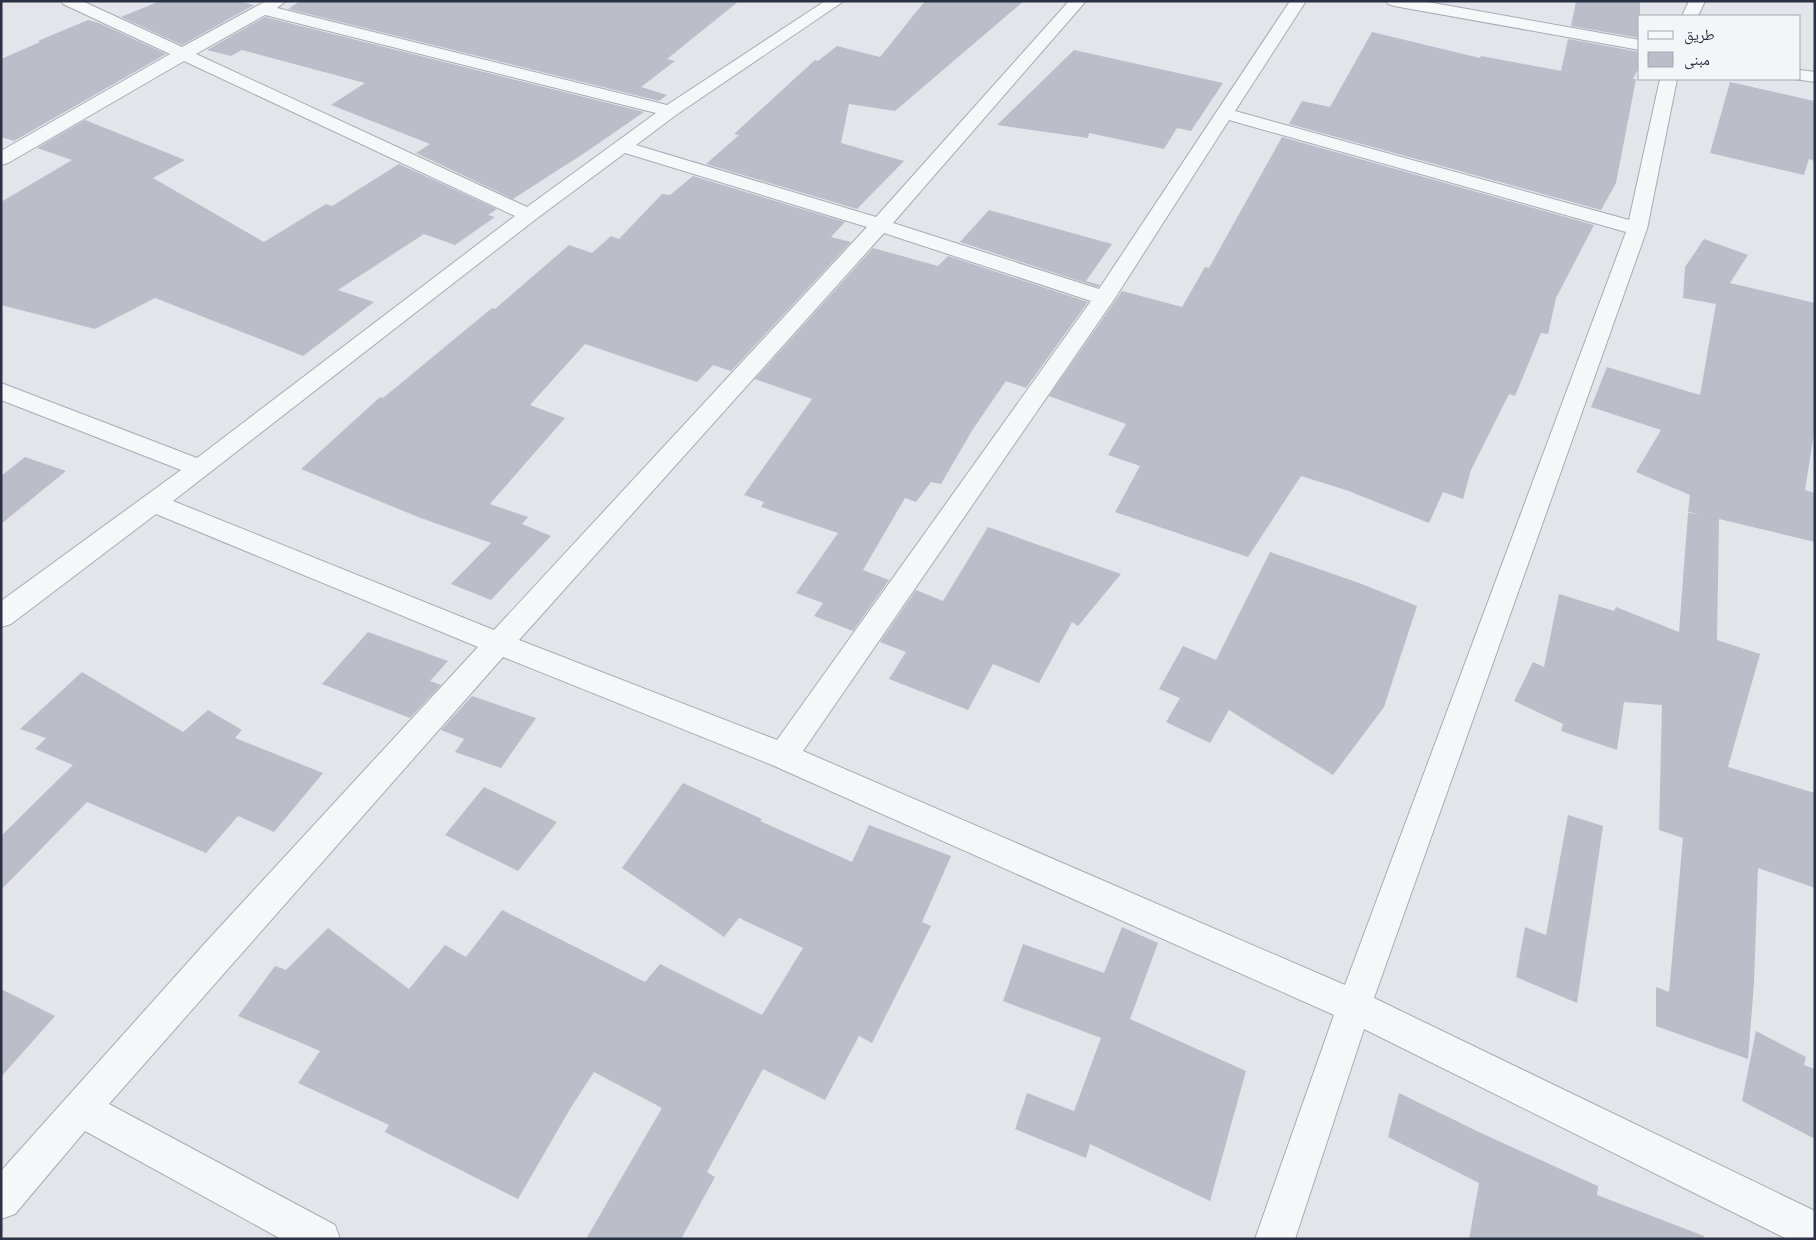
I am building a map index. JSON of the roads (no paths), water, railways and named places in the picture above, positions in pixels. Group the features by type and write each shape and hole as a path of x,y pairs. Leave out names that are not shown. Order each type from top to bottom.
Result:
{"street":[{"path":"69,1 529,215"},
{"path":"1,616 154,503 529,215 624,147 670,111 836,1"},
{"path":"1,1200 80,1108 497,643 880,225 1078,1"},
{"path":"783,756 1104,298 1298,1"},
{"path":"1394,1 1638,45"},
{"path":"1690,15 1697,1"},
{"path":"1,159 183,54 271,6 670,111"},
{"path":"1801,75 1815,78"},
{"path":"1275,1239 1354,1006 1637,229 1669,80"},
{"path":"1224,113 1637,229"},
{"path":"624,147 880,225 1104,298"},
{"path":"1,391 200,468"},
{"path":"154,503 497,643 783,756 1354,1006 1815,1232"},
{"path":"80,1108 321,1239"}]}
